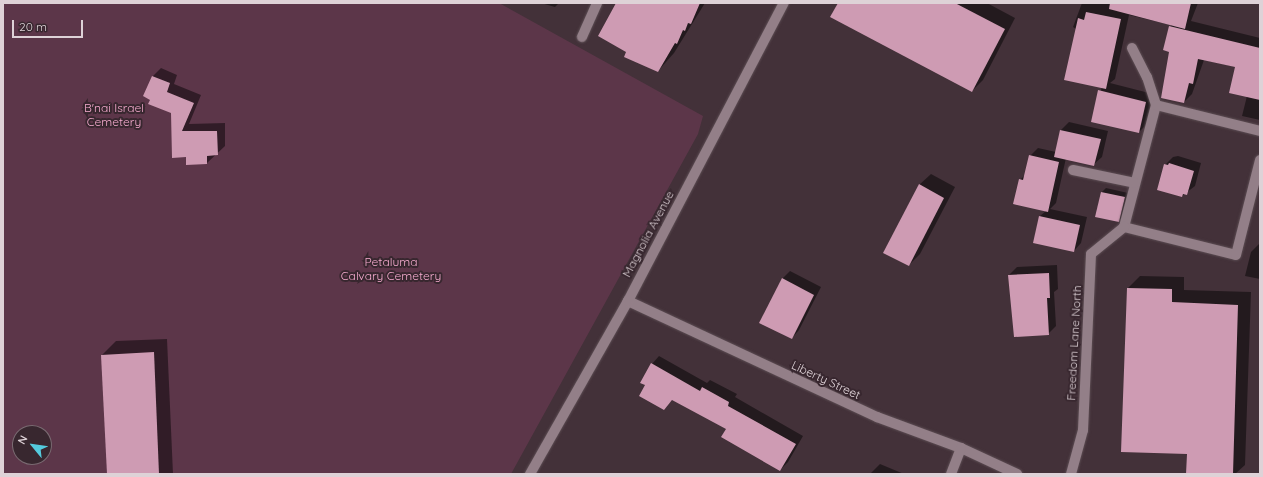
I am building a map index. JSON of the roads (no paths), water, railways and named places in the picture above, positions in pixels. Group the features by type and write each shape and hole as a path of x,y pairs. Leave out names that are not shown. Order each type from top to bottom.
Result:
{"street":[{"path":"582,37 597,3"},
{"name":"Magnolia Avenue","path":"530,474 628,301 784,3"},
{"path":"1132,48 1147,77 1156,105 1124,227 1236,255 1259,167"},
{"path":"1156,105 1260,132"},
{"path":"1073,170 1135,183"},
{"name":"Freedom Lane North","path":"1070,474 1083,430 1091,254 1124,227"},
{"name":"Liberty Street","path":"628,301 877,417 961,448 1017,474"},
{"path":"950,474 961,448"}],"park label":[{"name":"B'nai Israel Cemetery","path":"114,115"},
{"name":"Petaluma Calvary Cemetery","path":"391,269"}]}
